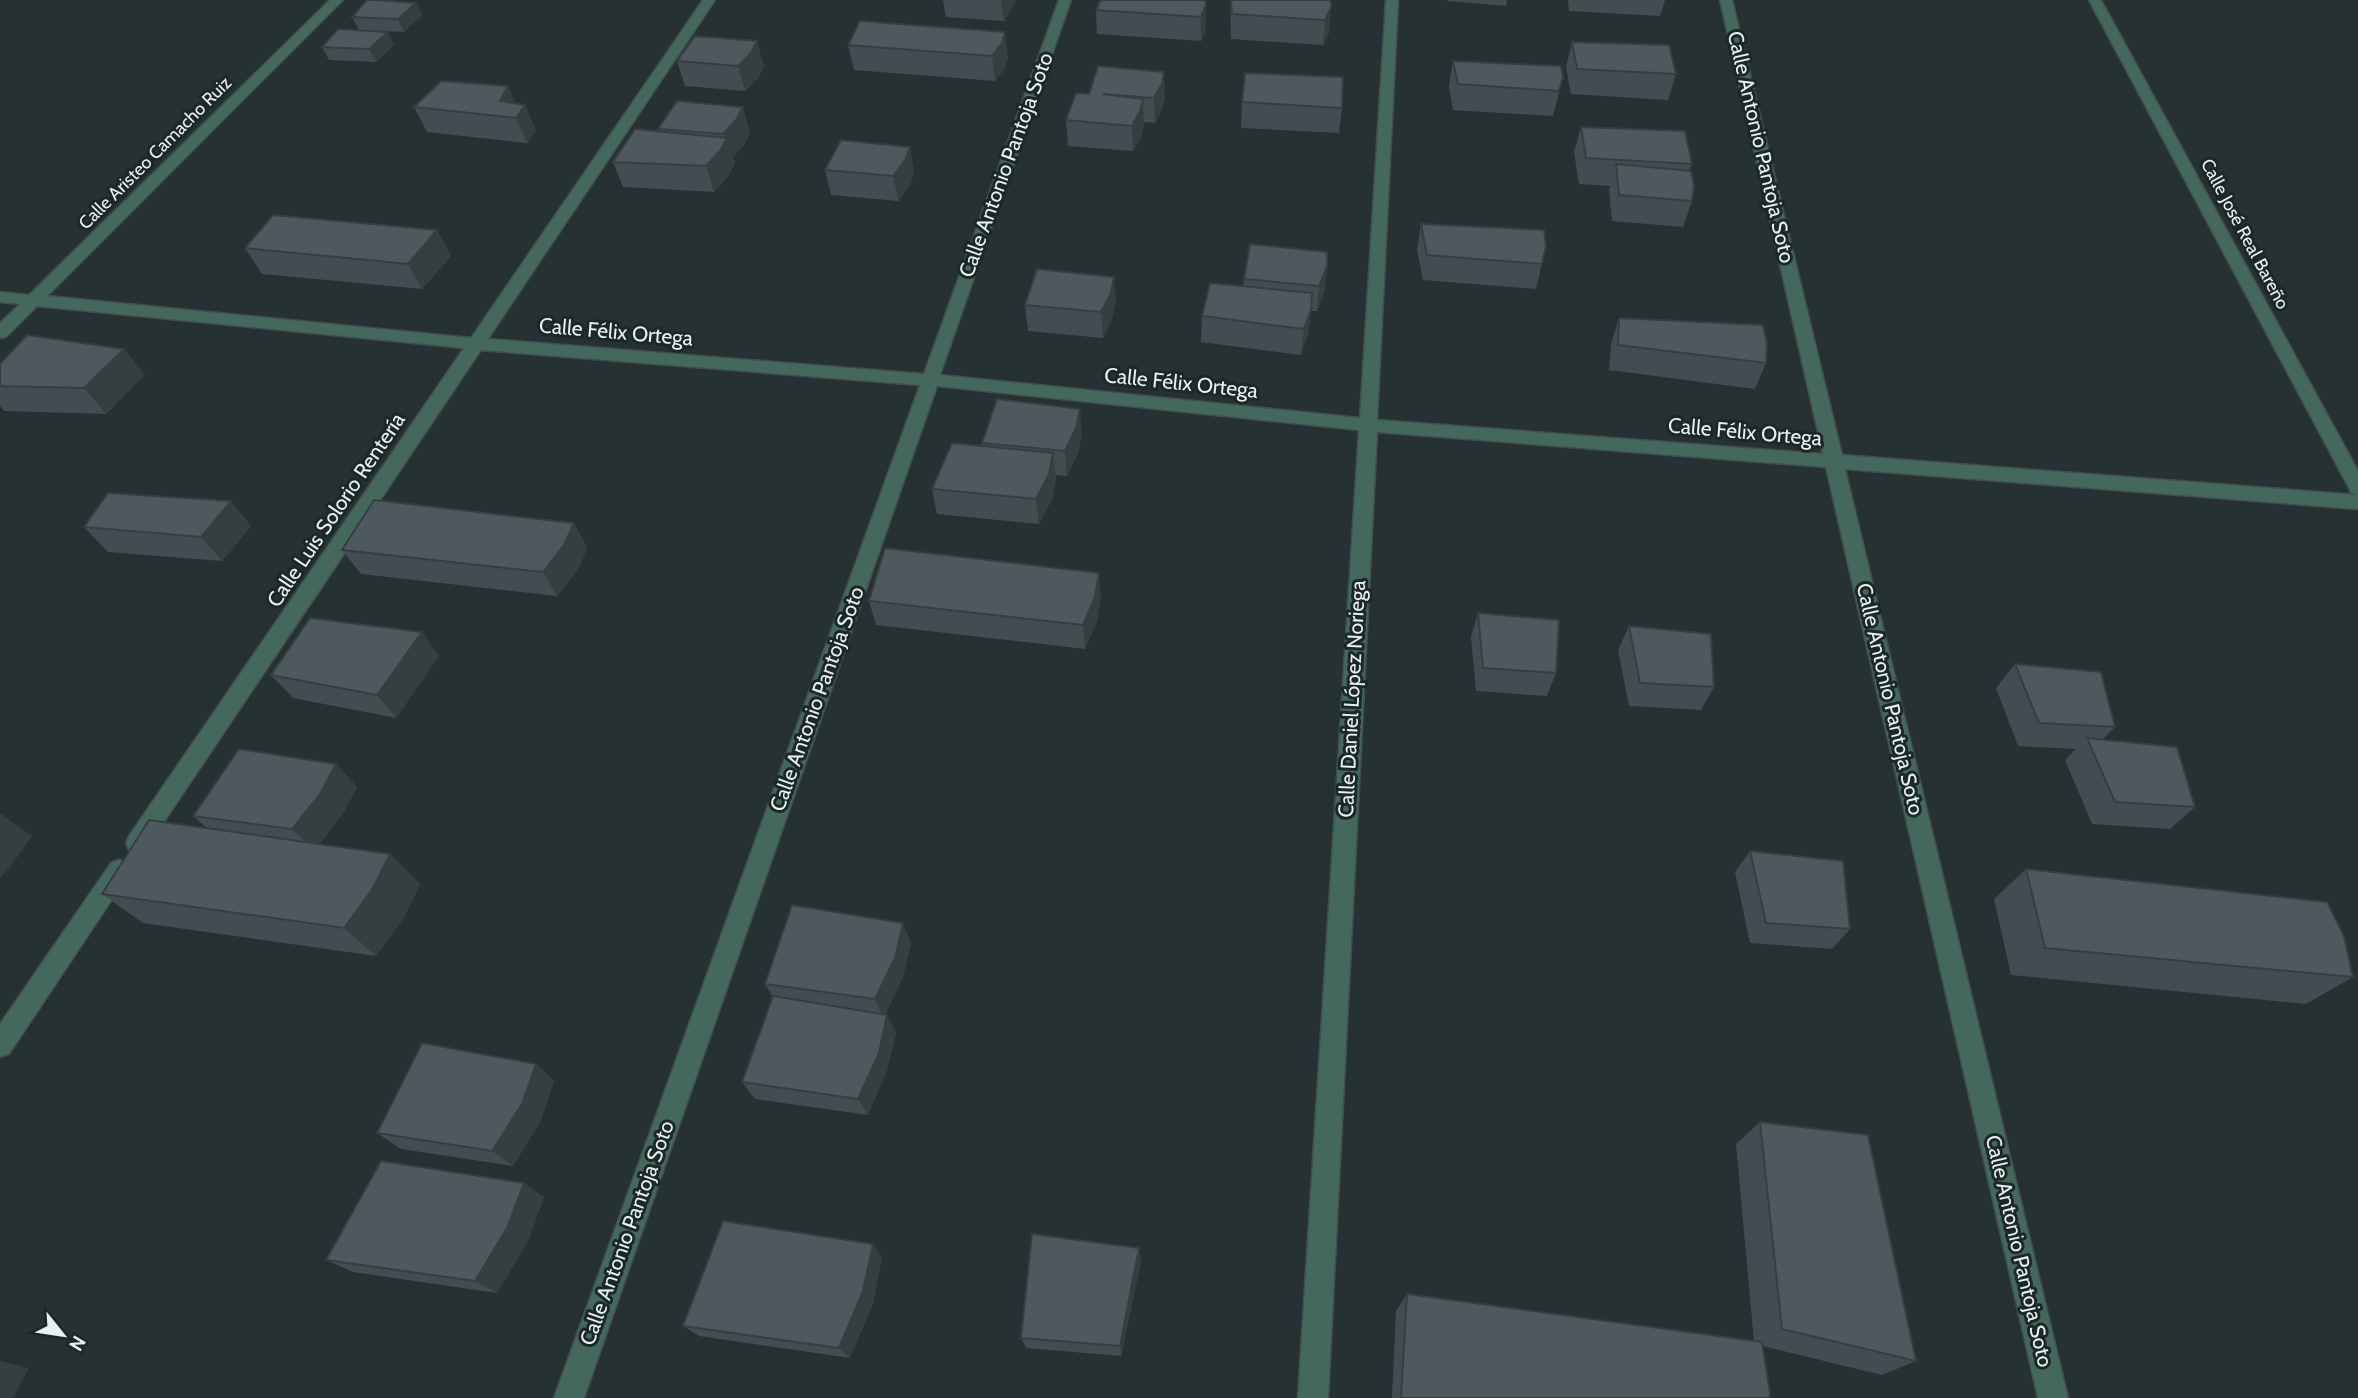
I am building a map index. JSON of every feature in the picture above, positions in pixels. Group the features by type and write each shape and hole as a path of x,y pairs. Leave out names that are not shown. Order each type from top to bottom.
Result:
{"street":[{"name":"Calle Aristeo Camacho Ruiz","path":"0,334 337,0"},
{"name":"Calle Luis Solorio Rentería","path":"0,1045 709,0"},
{"name":"Calle Antonio Pantoja Soto","path":"569,1398 1065,0"},
{"name":"Calle Daniel López Noriega","path":"1313,1398 1392,0"},
{"name":"Calle Antonio Pantoja Soto","path":"1726,0 2053,1398"},
{"name":"Calle José Real Bareño","path":"2095,0 2358,488"},
{"name":"Calle Félix Ortega","path":"0,297 476,344 930,380 1368,425 2358,502"}],"building":[{"path":"367,0 416,3 398,19 352,17"},
{"path":"1101,0 1205,0 1206,4 1201,17 1096,10"},
{"path":"1231,0 1331,0 1331,8 1325,20 1232,14"},
{"path":"860,21 1005,32 1002,43 992,56 848,45"},
{"path":"338,29 388,32 369,49 322,47"},
{"path":"695,36 757,41 751,53 738,66 677,61"},
{"path":"1572,42 1669,45 1676,74 1577,69"},
{"path":"1453,61 1561,66 1563,77 1559,91 1458,84"},
{"path":"1098,66 1164,72 1162,84 1154,98 1103,94 1143,99 1132,126 1066,120 1076,93 1089,94"},
{"path":"1245,73 1343,77 1342,108 1242,102"},
{"path":"441,81 508,86 500,101 525,105 516,118 414,107"},
{"path":"677,101 743,107 736,120 723,134 658,129"},
{"path":"1581,127 1685,131 1692,164 1586,158"},
{"path":"635,129 727,138 720,151 706,166 613,162"},
{"path":"841,140 910,147 905,160 893,176 825,170"},
{"path":"1616,164 1691,171 1694,185 1692,201 1619,195"},
{"path":"273,215 437,230 408,264 245,248"},
{"path":"1421,224 1544,230 1546,246 1542,264 1427,255"},
{"path":"1250,244 1327,252 1327,267 1319,286 1244,279"},
{"path":"1037,269 1114,277 1111,293 1101,312 1025,305"},
{"path":"1210,283 1312,293 1311,310 1304,329 1202,316"},
{"path":"1619,318 1763,325 1767,343 1766,363 1618,345"},
{"path":"27,335 124,349 84,388 0,386 0,364"},
{"path":"997,399 1080,409 1076,428 1065,451 982,443"},
{"path":"952,443 1053,453 1049,474 1036,499 932,489"},
{"path":"108,493 231,501 201,537 84,527"},
{"path":"374,500 574,523 564,545 543,572 342,550"},
{"path":"885,548 1099,573 1095,597 1083,625 869,601"},
{"path":"1478,613 1559,620 1556,673 1483,668"},
{"path":"310,618 422,632 377,695 271,675"},
{"path":"1629,626 1711,634 1714,687 1640,683"},
{"path":"2015,664 2101,672 2115,727 2039,723"},
{"path":"2087,738 2177,747 2195,807 2115,802"},
{"path":"239,749 336,764 320,794 292,829 193,816"},
{"path":"149,820 390,854 373,888 344,928 102,894"},
{"path":"1750,851 1843,861 1850,929 1766,923"},
{"path":"2026,869 2327,902 2344,936 2353,977 2045,948"},
{"path":"792,905 903,923 895,958 875,999 765,984"},
{"path":"773,996 887,1015 879,1053 858,1099 742,1082"},
{"path":"422,1043 536,1064 522,1104 492,1151 377,1133"},
{"path":"1760,1122 1868,1135 1916,1361 1782,1329"},
{"path":"381,1161 524,1183 507,1228 475,1281 326,1260"},
{"path":"723,1221 873,1244 863,1291 839,1348 683,1326"},
{"path":"1032,1234 1139,1248 1120,1346 1021,1338"},
{"path":"1407,1294 1762,1342 1770,1398 1401,1398"}]}
